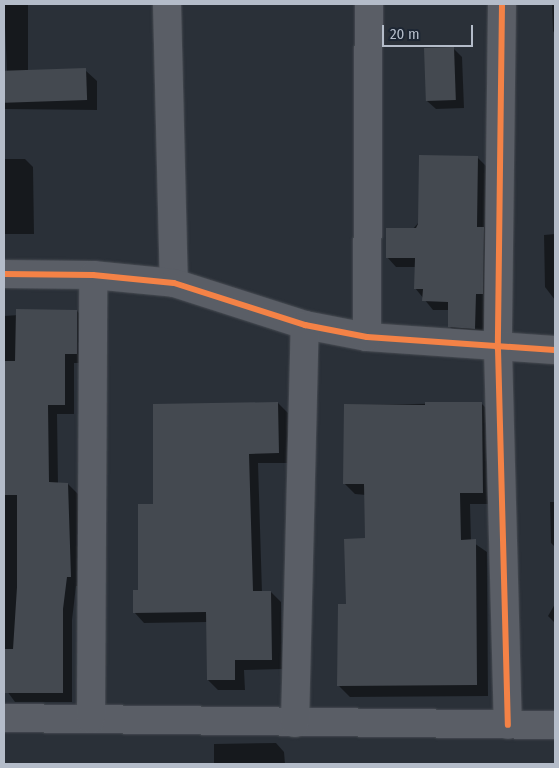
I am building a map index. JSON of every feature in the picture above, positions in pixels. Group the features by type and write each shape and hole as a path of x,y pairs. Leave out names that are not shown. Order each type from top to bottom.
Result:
{"street":[{"path":"167,4 174,283"},
{"path":"366,336 369,4"},
{"path":"492,4 502,4 498,349 508,725"},
{"path":"4,274 93,275 174,283 306,325 366,336 498,349 555,350"},
{"path":"91,719 93,275"},
{"path":"295,723 306,325"},
{"path":"4,718 555,725"}],"building":[{"path":"454,47 456,100 426,101 424,48"},
{"path":"86,68 87,100 5,103 4,71"},
{"path":"419,155 478,156 477,227 484,227 483,294 476,294 475,329 448,327 448,302 422,301 423,289 414,289 415,258 386,258 386,228 416,228 418,224"},
{"path":"16,309 77,310 77,354 65,354 65,405 48,405 49,482 68,483 71,577 67,577 63,609 63,693 4,693 4,649 13,649 17,587 17,495 4,495 4,361 15,361"},
{"path":"278,402 279,453 249,454 253,591 271,591 272,660 235,660 235,680 207,680 206,612 133,613 133,590 138,590 138,504 153,504 153,404"},
{"path":"425,402 482,402 483,493 460,493 461,540 476,539 477,685 337,686 338,604 346,604 344,539 365,538 364,484 343,484 344,404 425,405"}],"cycle path":[{"path":"502,4 498,349 508,725"},
{"path":"4,274 93,275 174,283 305,325 367,337 555,350"}]}
